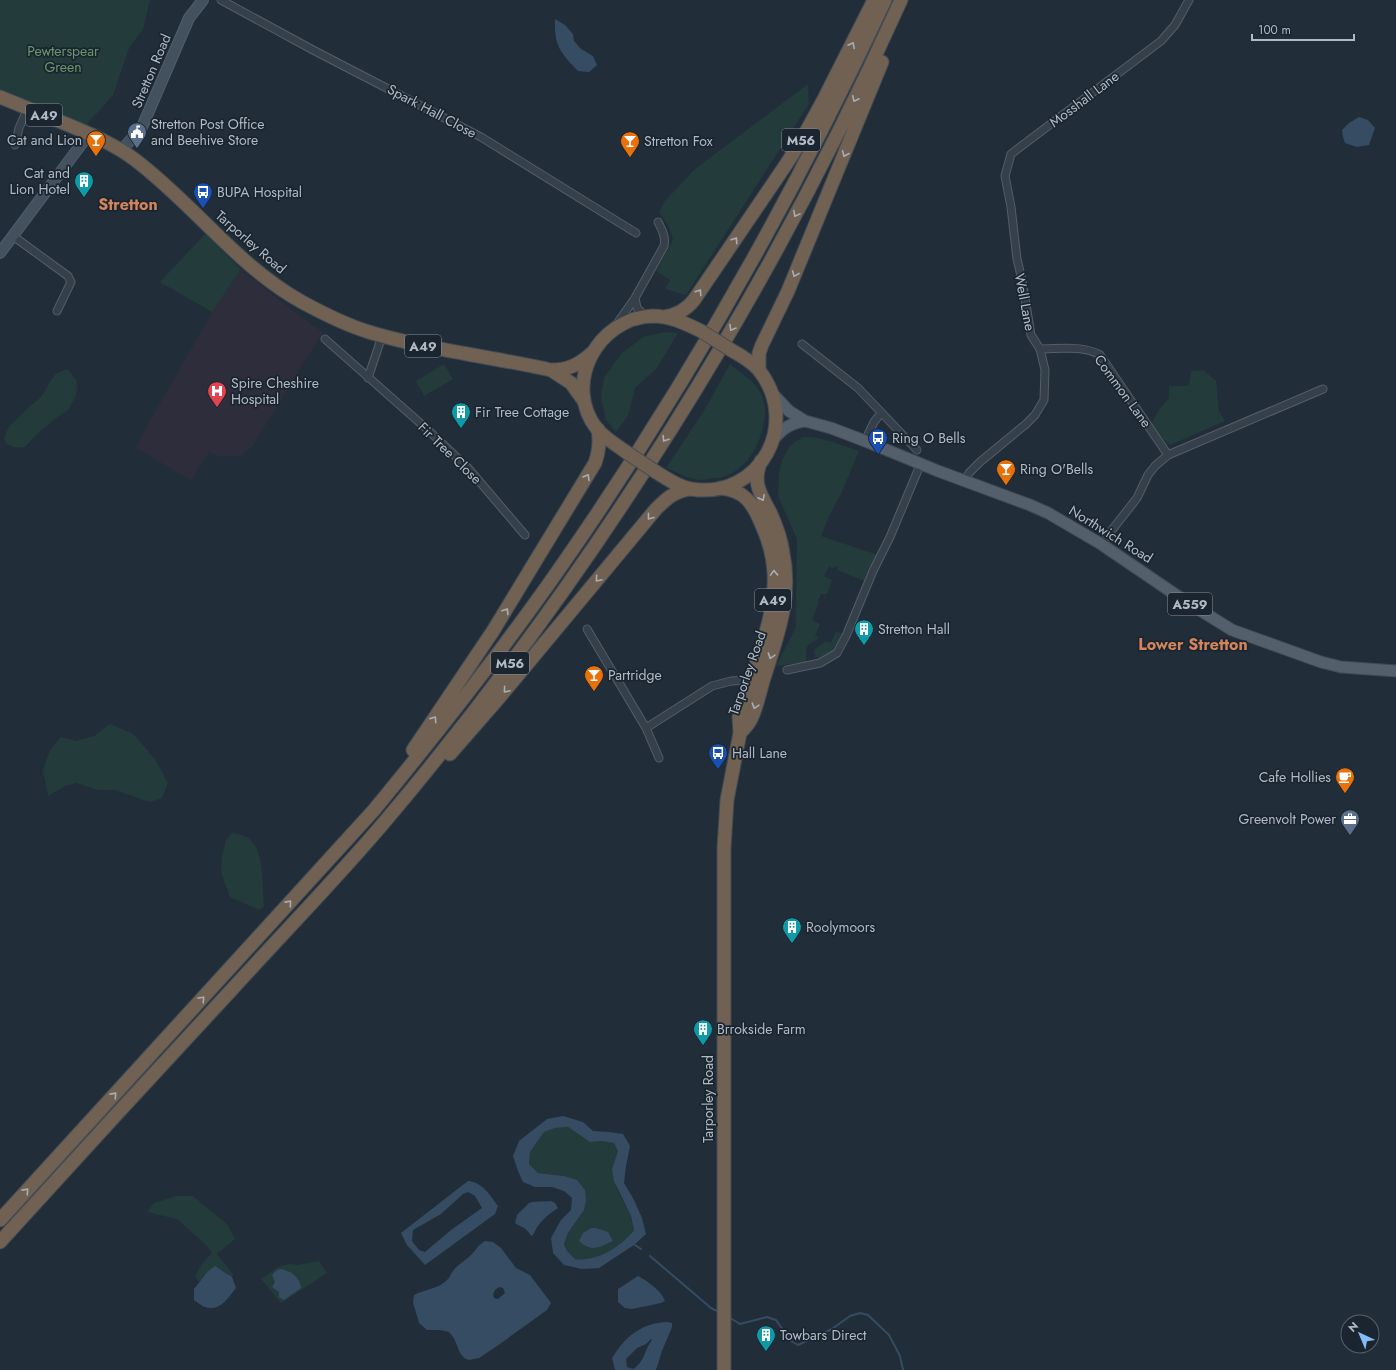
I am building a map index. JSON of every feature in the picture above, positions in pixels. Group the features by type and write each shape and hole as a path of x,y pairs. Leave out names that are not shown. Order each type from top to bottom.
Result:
{"highway":[{"name":"M56","path":"664,317 676,314 694,300 779,175 802,139 825,97 874,0"},
{"name":"M56","path":"0,1220 374,810 434,736 524,618 566,560 642,445 746,274 800,174 885,0"},
{"name":"M56","path":"0,1242 336,878 386,820 445,748 574,575 654,456 734,326 844,122 901,0"},
{"path":"759,370 759,353 768,331 788,292 900,17 905,0"},
{"name":"A49","path":"0,97 89,134"},
{"name":"Tarporley Road","path":"89,134 109,143 162,181 251,267 301,302 350,326 415,344 551,370 562,370 576,366 593,352"},
{"path":"646,316 664,317 684,322 731,350 759,370 772,393 774,400 777,413 776,431 773,440 761,461 754,470 744,477 720,488 708,490 684,490 678,484 656,472 605,436 598,436 584,401 584,376 587,366 593,352 602,340 613,330 629,320 646,316"},
{"name":"Tarporley Road","path":"551,370 571,384 584,401"},
{"name":"M56","path":"374,810 493,631 543,550 595,463 598,453 598,436"},
{"name":"Tarporley Road","path":"740,733 751,719 780,626 786,597 785,563 780,540 757,486 757,472 761,461"},
{"name":"Tarporley Road","path":"720,488 733,490 740,493 752,504 768,540 774,573 772,606 766,633 739,717 740,733 727,800 724,848 724,1370"},
{"name":"M56","path":"386,820 468,735 656,509 666,499 684,490"}],"main road":[{"name":"Stretton Road","path":"121,151 142,127 189,18 203,0"},
{"path":"0,253 89,134"},
{"name":"Northwich Road","path":"772,393 789,411 805,421 831,428 1042,510 1101,544 1182,599 1232,630 1321,662 1341,667 1396,671"},
{"path":"773,440 785,428 798,422 805,421"}],"street":[{"name":"Spark Hall Close","path":"221,0 313,50 481,136 636,233"},
{"name":"Mosshall Lane","path":"1011,207 1005,176 1011,154 1161,41 1175,25 1189,0"},
{"path":"15,145 19,128 28,108"},
{"name":"Well Lane","path":"966,481 972,470 1026,424 1040,408 1044,400 1045,370 1040,349 1031,336 1017,259 1011,207"},
{"path":"613,330 635,298 664,246 664,237 658,222"},
{"path":"13,236 68,276 71,282 70,287 57,311"},
{"path":"635,298 637,308 646,316"},
{"path":"368,378 382,336"},
{"name":"Fir Tree Close","path":"325,339 428,430 468,468 525,535"},
{"path":"802,344 858,388 917,450"},
{"name":"Common Lane","path":"1040,349 1073,348 1092,351 1100,355 1168,455"},
{"path":"1101,544 1137,498 1148,475 1155,466 1168,455 1323,389"},
{"path":"865,441 874,422 881,413"},
{"path":"787,670 820,663 837,653 846,636 873,571 890,537 921,463"},
{"path":"587,629 646,728 659,758"},
{"path":"646,728 719,683 731,681 750,681 765,675"}],"shaded area":[{"path":"555,19 565,25 573,34 574,41 581,49 593,56 597,65 589,72 578,71 559,48 556,36"},
{"path":"1359,117 1368,120 1375,128 1369,145 1357,147 1345,143 1342,130 1349,123"},
{"name":"Spire Cheshire Hospital","path":"241,269 297,314 323,332 252,447 240,456 219,456 209,452 191,481 135,447 212,312"},
{"path":"563,1116 583,1122 593,1131 623,1134 630,1146 624,1183 642,1218 646,1234 634,1245 599,1268 582,1269 564,1265 553,1253 551,1238 561,1220 571,1210 572,1198 564,1191 552,1187 535,1187 523,1182 518,1171 513,1156 519,1141 547,1119","holes":["568,1127 590,1142 602,1141 614,1143 618,1151 612,1169 614,1181 631,1216 634,1230 622,1242 608,1252 591,1258 575,1259 567,1251 564,1244 568,1233 584,1210 586,1200 585,1190 577,1180 564,1176 538,1173 529,1164 530,1152 544,1132 555,1128"]},
{"path":"468,1181 482,1186 498,1206 495,1214 425,1265 407,1245 401,1233","holes":["468,1192 475,1196 482,1208 451,1230 425,1252 419,1250 412,1241 413,1230 441,1214 463,1194"]},
{"path":"551,1201 555,1203 558,1208 543,1220 533,1235 531,1236 526,1229 515,1223 517,1215 529,1203"},
{"path":"591,1228 608,1232 613,1241 596,1248 584,1245 579,1241 583,1233"},
{"path":"485,1241 493,1242 501,1248 516,1268 530,1275 551,1303 547,1310 497,1346 479,1358 469,1360 464,1358 460,1353 454,1338 449,1332 427,1330 419,1323 413,1302 414,1295 436,1287 449,1278 452,1272","holes":["499,1287 503,1288 505,1293 498,1299 494,1298 493,1294 495,1290"]},
{"path":"215,1266 232,1277 236,1288 227,1300 219,1306 215,1308 204,1307 194,1300 194,1289 208,1271"},
{"path":"281,1269 294,1275 299,1281 301,1288 284,1300 279,1297 279,1292 272,1287 275,1282 272,1275 277,1270"},
{"path":"638,1276 658,1290 665,1301 632,1309 625,1308 618,1302 618,1289"},
{"path":"658,1323 672,1323 672,1327 656,1370 615,1370 612,1358 623,1343 642,1328","holes":["651,1339 652,1340 640,1363 633,1369 627,1367 626,1359 637,1348 646,1344"]}],"green space":[{"name":"Pewterspear Green","path":"0,0 150,0 143,29 129,48 113,95 90,120 83,132 0,97"},
{"path":"808,84 809,104 686,295 665,289 670,280 656,271 673,240 670,229 659,212 665,201 695,169"},
{"path":"205,234 241,269 212,312 160,282"},
{"path":"664,332 678,333 657,368 635,388 628,416 616,432 606,420 601,397 604,378 621,354 643,337"},
{"path":"444,364 453,379 424,396 416,381"},
{"path":"730,364 758,388 764,402 764,423 758,444 743,465 736,471 719,478 701,480 687,477 666,468 705,409"},
{"path":"68,369 77,381 76,396 68,410 37,434 25,447 14,447 7,444 5,442 5,437 11,425 23,412 39,399 56,374"},
{"path":"1203,370 1216,381 1219,411 1225,421 1170,445 1149,427 1161,407 1169,398 1169,386 1189,385 1191,371"},
{"path":"803,437 825,440 859,451 821,536 878,555 864,581 838,570 837,566 832,568 829,566 824,576 832,580 827,594 821,594 818,600 819,602 812,620 820,624 815,636 819,638 807,647 806,662 776,666 796,627 797,539 778,496 779,475 782,460 789,447"},
{"path":"836,631 843,634 832,652 825,657 815,657 814,650 826,641 831,643"},
{"path":"110,724 133,734 155,759 168,783 162,798 150,802 115,790 98,790 76,783 65,786 48,796 43,770 50,750 61,737 76,741 94,736"},
{"path":"232,833 248,838 257,850 262,870 264,907 259,910 230,897 221,872 226,840"},
{"path":"568,1127 590,1142 602,1141 614,1143 618,1151 612,1169 618,1191 631,1216 634,1230 615,1248 600,1256 592,1258 575,1259 567,1251 564,1244 568,1233 584,1210 564,1176 538,1173 529,1164 530,1152 544,1132 555,1128"},
{"path":"177,1196 193,1196 227,1224 235,1239 217,1254 233,1274 232,1277 222,1270 208,1271 199,1282 195,1276 202,1264 212,1253 205,1244 177,1219 147,1212 154,1203"},
{"path":"319,1261 327,1273 281,1303 261,1279 278,1267 289,1264 298,1265"}],"waterway":[{"path":"632,1243 641,1249"},
{"path":"650,1256 711,1308 717,1311"},
{"path":"730,1318 740,1324 767,1317 776,1320 791,1341 798,1345 832,1329 850,1316 860,1313 868,1315 889,1335 900,1356 903,1370"}],"place":[{"name":"Stretton Post Office and Beehive Store","path":"137,149"},
{"name":"Cat and Lion","path":"96,157"},
{"name":"Stretton Fox","path":"630,158"},
{"name":"Cat and Lion Hotel","path":"84,198"},
{"name":"BUPA Hospital","path":"203,209"},
{"name":"Spire Cheshire Hospital","path":"217,408"},
{"name":"Fir Tree Cottage","path":"461,429"},
{"name":"Ring O Bells","path":"878,455"},
{"name":"Ring O'Bells","path":"1006,486"},
{"name":"Stretton Hall","path":"864,646"},
{"name":"Partridge","path":"594,692"},
{"name":"Hall Lane","path":"718,770"},
{"name":"Cafe Hollies","path":"1345,794"},
{"name":"Greenvolt Power","path":"1350,836"},
{"name":"Roolymoors","path":"792,944"},
{"name":"Brrokside Farm","path":"703,1046"},
{"name":"Towbars Direct","path":"766,1352"}],"district":[{"name":"Stretton","path":"128,204"},
{"name":"Lower Stretton","path":"1193,644"}]}
